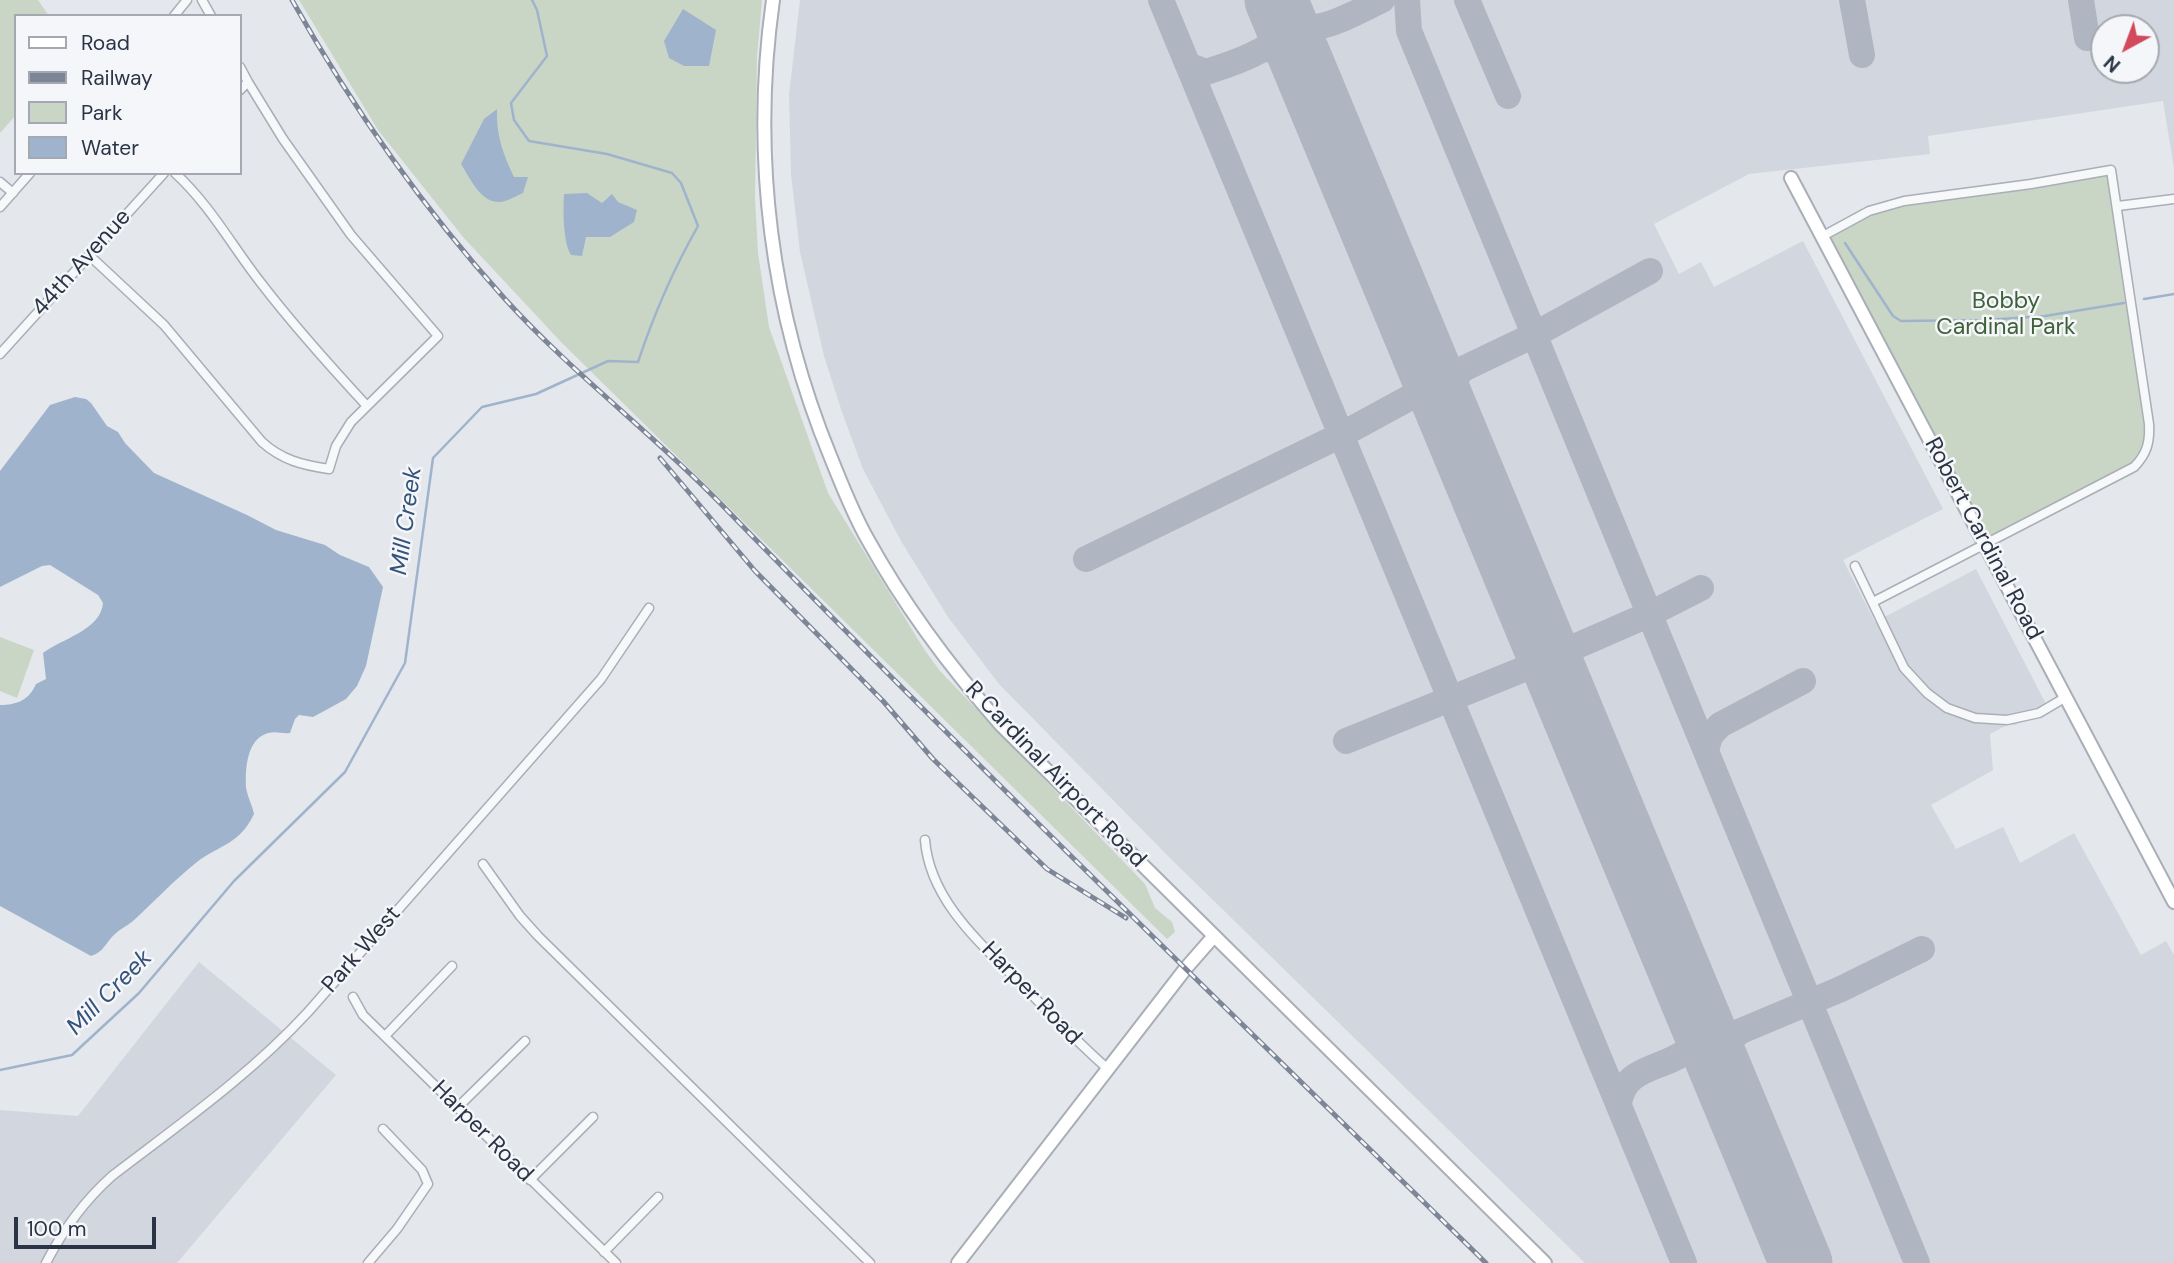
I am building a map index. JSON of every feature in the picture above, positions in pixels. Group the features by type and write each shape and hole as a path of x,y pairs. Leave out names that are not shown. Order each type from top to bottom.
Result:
{"main road":[{"name":"R Cardinal Airport Road","path":"773,0 765,90 764,148 775,263 801,376 842,485 866,537 895,587 927,635 963,681 1041,766 1545,1263"},
{"name":"Robert Cardinal Road","path":"1791,178 2174,902"},
{"path":"958,1263 1186,968 1214,936"}],"street":[{"path":"176,14 187,0"},
{"path":"90,256 164,325 241,418 275,453 303,465 329,470 343,433 438,336 351,235 283,139 242,71"},
{"path":"242,88 248,82"},
{"path":"1824,236 1869,211 1904,201 2111,170 2149,424 2148,448 2134,467 1873,602"},
{"path":"0,207 28,175"},
{"name":"44th Avenue","path":"0,355 162,175"},
{"path":"176,175 209,209 293,323 367,406"},
{"path":"0,182 13,193"},
{"path":"2118,206 2174,199"},
{"path":"1855,566 1904,668 1927,693 1947,708 1975,718 2007,720 2039,713 2066,697"},
{"name":"Park West","path":"46,1263 66,1229 95,1191 242,1077 300,1020 601,679 649,608"},
{"name":"Harper Road","path":"925,840 928,863 937,885 963,924 1083,1047 1108,1069"},
{"path":"483,864 520,916 538,936 870,1263"},
{"path":"385,1036 452,966"},
{"name":"Harper Road","path":"354,997 363,1015 616,1263"},
{"path":"457,1108 526,1041"},
{"path":"530,1180 593,1116"},
{"path":"368,1263 428,1184 422,1170 383,1129"},
{"path":"604,1252 658,1197"}],"shaded area":[{"path":"800,0 2174,0 2174,168 2163,101 1928,136 1930,154 1749,174 1654,224 1679,274 1701,262 1714,287 1803,241 1943,509 1843,560 1875,622 1976,569 2046,704 2048,711 1990,734 1993,770 1931,805 1956,849 2003,827 2020,863 2074,833 2141,955 2166,941 2174,955 2174,1263 1585,1263 1172,860 999,684 948,617 901,541 863,469 842,412 824,356 800,252 791,174 789,95"},
{"path":"199,962 336,1075 177,1263 0,1263 0,1110 78,1116"}],"green space":[{"path":"0,0 38,0 48,14 14,14 14,117 0,133"},
{"path":"299,0 762,0 757,57 755,198 758,253 769,327 828,493 940,671 1145,884 1155,908 1172,922 1175,932 1167,939 561,342 463,237 378,130"},
{"name":"Bobby Cardinal Park","path":"2111,170 2149,424 2142,459 1985,543 1823,236 1887,205"},
{"path":"0,637 34,650 17,698 0,691"}],"water":[{"path":"683,9 716,30 709,66 684,66 669,58 664,41"},
{"path":"497,109 499,136 510,169 514,177 528,177 523,193 501,202 494,202 482,195 461,164 484,119"},
{"path":"587,193 602,203 612,194 618,202 637,210 634,222 610,237 586,237 582,256 571,255 565,234 564,194"},
{"path":"75,397 91,403 107,426 118,432 154,473 276,530 325,545 340,555 369,567 383,587 366,666 357,686 346,699 313,717 299,715 290,733 268,733 256,741 249,755 246,771 247,794 254,814 242,832 189,869 91,956 0,906 0,705 22,700 36,684 46,679 43,653 88,627 101,612 103,603 98,595 50,565 42,566 0,587 0,471 50,405"}],"waterway":[{"name":"Mill Creek","path":"0,1070 72,1055 139,993 234,881 345,772 405,663 433,458 482,407 536,394 608,361 638,362 665,292 698,226 681,183 672,173 607,154 529,141 514,120 511,103 547,56 537,10 532,0"},
{"path":"1845,243 1893,316 1901,321 2045,316 2124,303"},
{"path":"2144,299 2174,294"}],"taxiway":[{"path":"1161,0 1684,1263"},
{"path":"1282,13 1297,25 1319,27 1382,0"},
{"path":"1407,0 1409,31 1917,1263"},
{"path":"1467,0 1508,96"},
{"path":"1852,0 1862,55"},
{"path":"2081,0 2087,38"},
{"path":"1188,65 1206,72 1257,53 1279,35 1282,13"},
{"path":"1262,50 1286,52 1305,68"},
{"path":"1449,415 1447,388 1463,369 1534,335 1650,271"},
{"path":"1086,559 1341,435 1409,398 1423,380 1424,356"},
{"path":"1538,628 1556,643 1566,646 1579,645 1701,588"},
{"path":"1346,741 1524,669 1543,672 1560,682"},
{"path":"1706,751 1710,736 1720,725 1803,681"},
{"path":"1721,1071 1724,1048 1741,1031 1841,989 1922,949"},
{"path":"1619,1104 1624,1088 1634,1077 1689,1049 1697,1036 1699,1017"}],"runway":[{"path":"1276,0 1801,1263"}],"railway":[{"path":"292,0 339,79 390,156 417,193 505,299 557,352 695,478 910,696 1486,1263"},
{"path":"660,458 755,571 883,701 933,759 1047,869 1126,918"}]}
